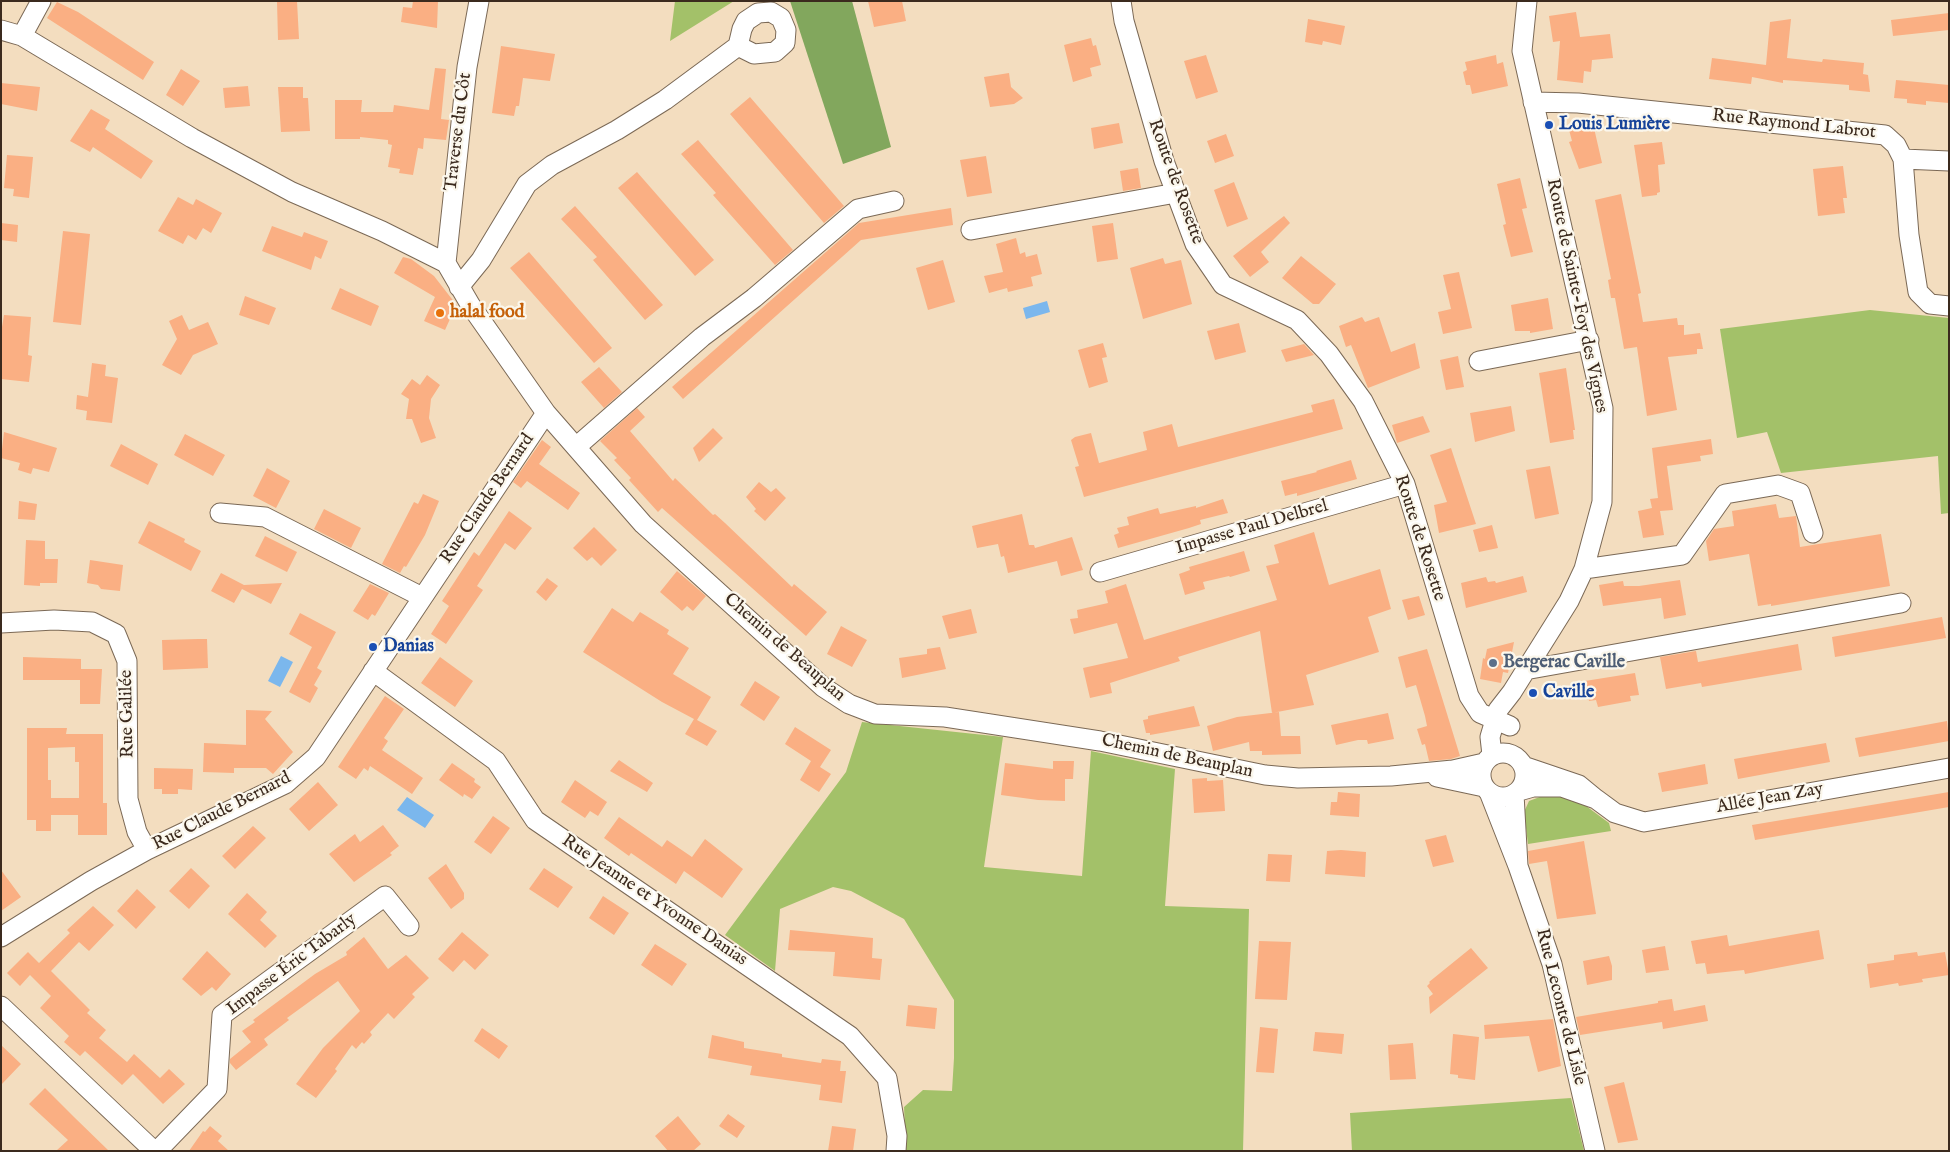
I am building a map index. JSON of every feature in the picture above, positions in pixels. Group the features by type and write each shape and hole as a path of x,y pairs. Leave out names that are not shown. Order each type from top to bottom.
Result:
{"street":[{"path":"22,36 40,1"},
{"name":"Traverse du Côt","path":"446,263 467,67 479,1"},
{"name":"Route de Rosette","path":"1121,1 1124,21 1156,133 1195,244 1223,285 1297,320 1329,354 1362,401 1405,484 1469,696 1480,713 1502,723"},
{"name":"Route de Sainte-Foy des Vignes","path":"1488,759 1490,737 1502,723 1498,710 1512,692 1569,601 1584,569 1602,502 1603,408 1522,51 1527,1"},
{"path":"1,30 22,36 216,151 292,192 382,231 446,263"},
{"path":"459,287 481,260 527,184 552,165 617,130 665,100 738,46"},
{"name":"Rue Raymond Labrot","path":"1533,102 1578,103 1885,135 1896,145 1903,159 1909,234 1918,292 1930,304 1949,306"},
{"path":"1903,159 1949,161"},
{"path":"971,230 1176,193"},
{"path":"576,447 702,337 754,298 858,209 894,201"},
{"name":"Chemin de Beauplan","path":"446,263 459,287 546,413 643,524 823,687 849,704 875,714 945,717 1100,741 1265,775 1298,778 1391,776 1446,778 1486,790"},
{"path":"1479,361 1589,340"},
{"name":"Rue Claude Bernard","path":"1,938 91,881 147,850 284,784 316,757 546,413"},
{"name":"Impasse Paul Delbrel","path":"1100,572 1405,484"},
{"path":"1584,569 1682,555 1725,494 1778,485 1800,493 1813,533"},
{"path":"220,514 265,517 422,597"},
{"path":"1526,670 1901,603"},
{"name":"Rue Galilée","path":"1,624 54,620 92,622 116,634 127,662 128,799 137,832 147,850"},
{"name":"Rue Jeanne et Yvonne Danias","path":"373,671 496,761 535,820 850,1036 887,1078 897,1136 896,1151"},
{"path":"1502,723 1526,771 1525,782 1516,793 1498,797 1486,790 1480,773 1488,759 1502,752 1513,754 1521,762"},
{"name":"Chemin de Beauplan","path":"1391,776 1453,770 1488,759"},
{"name":"Allée Jean Zay","path":"1521,762 1579,784 1615,813 1644,822 1949,768"},
{"name":"Allée Jean Zay","path":"1516,793 1533,787 1562,788 1596,799"},
{"name":"Rue Leconte de Lisle","path":"1486,790 1518,866 1552,964 1596,1151"},
{"name":"Rue Leconte de Lisle","path":"1516,793 1518,866"},
{"name":"Impasse Éric Tabarly","path":"156,1151 217,1089 222,1015 385,896 409,926"},
{"path":"1,1006 156,1151"}],"green space":[{"path":"675,1 734,1 670,41"},
{"path":"790,1 852,1 891,147 843,164"},
{"path":"1870,310 1949,318 1949,513 1941,514 1938,456 1781,473 1767,432 1737,438 1720,329"},
{"path":"862,722 1003,737 984,867 1082,876 1091,751 1175,769 1165,906 1249,909 1243,1151 906,1151 904,1107 923,1090 952,1091 954,1000 904,919 851,891 833,887 780,909 775,971 725,935 846,772"},
{"path":"1561,794 1578,800 1609,823 1611,831 1528,844 1524,812 1529,801 1545,795"},
{"path":"1571,1098 1584,1151 1352,1151 1350,1113"}],"water":[{"path":"1047,301 1050,312 1026,319 1023,308"},
{"path":"281,656 293,662 280,687 268,681"},
{"path":"407,797 434,815 425,828 397,810"}],"building":[{"path":"277,1 297,1 299,39 278,40"},
{"path":"413,1 438,1 437,28 401,22 403,7 412,8"},
{"path":"868,1 902,1 906,21 874,27"},
{"path":"57,2 78,12 154,62 143,80 47,18"},
{"path":"1576,12 1580,37 1610,34 1613,58 1592,60 1591,72 1584,71 1583,83 1557,80 1560,41 1553,42 1549,16"},
{"path":"1949,13 1949,30 1893,36 1891,20"},
{"path":"1308,19 1345,26 1341,45 1323,41 1322,45 1305,42"},
{"path":"1791,19 1787,58 1822,62 1823,59 1864,63 1863,74 1868,75 1870,92 1849,90 1849,85 1783,80 1783,83 1752,77 1751,84 1709,79 1712,58 1766,65 1770,22"},
{"path":"1091,38 1093,46 1096,45 1101,65 1090,68 1092,76 1073,82 1064,45"},
{"path":"501,46 555,54 550,81 523,78 519,106 516,106 514,116 492,113"},
{"path":"1206,55 1218,92 1196,99 1184,61"},
{"path":"1496,55 1497,64 1503,62 1508,86 1472,94 1470,85 1466,85 1463,72 1467,70 1465,62"},
{"path":"435,68 446,69 441,119 449,120 446,140 424,138 423,149 418,148 413,175 399,173 400,169 388,167 392,145 388,144 388,140 360,137 360,139 335,139 335,100 362,100 361,112 393,112 394,105 429,110"},
{"path":"181,69 200,81 183,106 166,95"},
{"path":"1009,73 1011,87 1023,98 1014,104 990,107 984,77"},
{"path":"1896,80 1949,85 1949,103 1926,101 1926,105 1907,103 1907,99 1894,98"},
{"path":"1,83 40,87 37,111 1,104"},
{"path":"248,86 250,106 225,108 223,88"},
{"path":"278,87 303,87 303,98 308,98 310,131 281,132"},
{"path":"750,97 844,206 824,223 730,114"},
{"path":"91,109 110,120 105,129 153,161 141,179 93,147 90,152 70,141"},
{"path":"1119,123 1123,143 1094,149 1091,128"},
{"path":"1581,127 1583,131 1594,128 1602,163 1579,169 1569,142 1572,141 1569,130"},
{"path":"1226,134 1234,156 1215,163 1207,141"},
{"path":"698,140 793,250 775,265 713,195 716,193 681,154"},
{"path":"1662,142 1665,164 1658,165 1660,192 1657,195 1642,197 1634,145"},
{"path":"7,155 33,157 29,198 13,196 14,189 4,188"},
{"path":"986,156 992,193 967,197 960,160"},
{"path":"1843,166 1847,198 1843,198 1845,213 1818,216 1813,169"},
{"path":"1138,168 1141,188 1123,191 1120,171"},
{"path":"637,172 714,260 695,276 618,188"},
{"path":"1520,178 1527,208 1522,209 1533,252 1511,257 1503,225 1506,224 1497,184"},
{"path":"1234,182 1248,219 1227,227 1214,190"},
{"path":"1621,194 1641,293 1638,294 1643,322 1677,318 1678,325 1684,325 1684,335 1700,333 1703,349 1697,349 1697,354 1668,357 1677,410 1647,416 1637,347 1624,349 1615,298 1611,298 1608,280 1611,279 1595,200"},
{"path":"178,197 193,205 196,199 222,213 211,233 203,228 196,240 188,235 183,244 158,231"},
{"path":"575,206 663,305 645,320 593,260 597,257 561,219"},
{"path":"951,208 953,225 861,240 683,399 672,387 859,223"},
{"path":"1284,216 1290,223 1261,252 1269,262 1250,277 1233,256"},
{"path":"1,223 18,225 17,242 1,240"},
{"path":"1113,223 1118,259 1097,262 1092,226"},
{"path":"272,226 302,237 304,232 328,241 321,259 315,256 311,270 262,251"},
{"path":"63,231 90,234 81,325 53,322"},
{"path":"1016,238 1020,254 1025,252 1026,257 1037,254 1042,274 1031,277 1033,286 1008,292 1007,288 989,293 984,276 1003,272 996,244"},
{"path":"529,252 612,348 594,363 510,268"},
{"path":"1301,256 1336,284 1319,304 1313,304 1282,278"},
{"path":"403,257 411,259 434,276 462,312 455,308 445,330 424,321 435,297 394,273"},
{"path":"1163,258 1165,264 1181,260 1192,304 1143,319 1130,268"},
{"path":"943,260 955,302 928,310 916,268"},
{"path":"1459,272 1472,328 1443,334 1438,312 1451,309 1443,275"},
{"path":"340,288 379,306 371,326 331,309"},
{"path":"245,296 276,308 269,325 239,315"},
{"path":"1548,298 1553,329 1530,333 1530,331 1515,331 1511,305"},
{"path":"4,315 31,317 28,355 32,356 29,382 1,379 1,333"},
{"path":"182,315 189,330 208,322 218,344 193,355 181,375 162,365 177,339 169,321"},
{"path":"1362,317 1365,322 1379,317 1391,352 1415,343 1420,368 1368,388 1351,345 1346,347 1339,326"},
{"path":"1239,323 1246,352 1215,360 1207,331"},
{"path":"1103,343 1107,357 1102,358 1108,382 1089,388 1078,350"},
{"path":"1304,344 1314,355 1286,362 1281,350"},
{"path":"1458,356 1464,387 1446,390 1440,360"},
{"path":"92,363 106,365 105,376 118,378 112,423 86,420 87,411 76,409 77,395 88,397"},
{"path":"599,367 622,392 604,408 581,382"},
{"path":"1566,368 1575,430 1573,430 1574,439 1550,443 1539,373"},
{"path":"427,375 440,385 431,399 429,418 436,438 421,443 412,419 406,419 409,399 401,394 412,379 420,385"},
{"path":"1334,399 1343,429 1084,497 1075,467 1079,466 1071,440 1075,437 1091,433 1099,463 1147,450 1143,432 1172,424 1178,447 1313,412 1311,405"},
{"path":"1511,406 1515,431 1475,442 1470,413"},
{"path":"637,408 645,417 630,431 673,481 675,478 792,587 794,584 827,612 806,636 662,508 658,512 614,460 617,458 600,441"},
{"path":"1423,416 1430,432 1397,443 1392,425"},
{"path":"713,428 723,438 699,462 693,448"},
{"path":"4,432 57,448 49,472 33,468 31,474 18,470 20,463 1,458"},
{"path":"185,434 225,455 213,476 174,455"},
{"path":"1711,439 1713,454 1700,456 1701,461 1667,466 1673,510 1660,511 1664,535 1643,538 1638,511 1652,508 1650,499 1658,498 1652,448"},
{"path":"542,440 551,447 539,464 580,493 568,510 527,481 521,488 513,482"},
{"path":"121,444 158,464 148,485 110,466"},
{"path":"1451,448 1476,524 1439,533 1434,505 1447,502 1430,455"},
{"path":"1351,460 1357,479 1297,496 1297,493 1285,496 1281,481 1317,472"},
{"path":"1550,466 1559,514 1535,519 1526,470"},
{"path":"267,468 290,481 276,508 253,496"},
{"path":"759,482 771,492 776,488 786,498 765,521 754,511 756,509 746,497"},
{"path":"423,494 439,501 425,535 406,567 404,566 400,573 382,564 414,502 418,504"},
{"path":"1223,499 1228,513 1200,520 1201,524 1189,528 1118,548 1114,535 1119,533 1117,528 1129,525 1127,517 1158,508 1160,514 1196,506 1196,508"},
{"path":"19,501 37,504 35,520 18,519"},
{"path":"1776,504 1779,518 1796,516 1800,547 1881,534 1890,586 1771,606 1771,604 1758,606 1749,554 1709,561 1706,541 1714,529 1734,526 1732,511"},
{"path":"324,509 361,528 351,548 314,529"},
{"path":"509,511 532,528 515,550 505,543 477,586 483,590 446,644 431,634 449,606 442,601 474,552 479,556"},
{"path":"1022,514 1029,545 1034,545 1035,548 1072,537 1083,570 1061,576 1057,561 1008,573 1004,556 1001,557 998,544 977,548 972,526"},
{"path":"149,521 185,539 184,542 201,551 191,571 138,543"},
{"path":"1492,525 1498,548 1479,552 1473,530"},
{"path":"594,527 617,550 601,566 592,557 587,561 573,548"},
{"path":"1314,532 1329,585 1380,569 1391,609 1368,617 1379,652 1306,675 1314,705 1272,713 1260,631 1178,657 1180,661 1110,683 1112,693 1090,698 1083,668 1128,658 1117,623 1074,634 1070,619 1078,618 1077,610 1108,603 1105,591 1126,584 1144,640 1277,600 1266,566 1279,563 1274,545"},
{"path":"265,536 297,552 287,572 255,556"},
{"path":"26,540 45,541 45,559 58,559 57,583 40,583 40,586 24,585"},
{"path":"1244,551 1250,571 1203,582 1205,589 1185,595 1179,574 1190,570 1189,567"},
{"path":"90,560 123,565 120,591 101,589 98,585 87,583"},
{"path":"677,571 706,596 693,611 687,606 682,611 660,592"},
{"path":"221,573 244,585 282,583 271,604 242,589 234,603 211,591"},
{"path":"1523,576 1527,592 1466,608 1461,583 1486,577 1488,582 1495,581 1496,583"},
{"path":"547,578 558,586 546,601 536,592"},
{"path":"1680,580 1686,615 1664,619 1661,598 1603,606 1599,585 1623,581 1624,586 1639,586"},
{"path":"370,584 389,593 375,616 372,614 368,620 353,611"},
{"path":"1419,596 1425,615 1408,620 1402,600"},
{"path":"612,608 633,622 640,612 669,630 667,634 689,648 673,674 711,697 697,720 717,731 707,746 685,734 694,719 662,702 583,652"},
{"path":"971,609 977,633 949,639 942,616"},
{"path":"300,613 336,632 317,668 322,671 314,685 318,688 310,703 289,692 312,647 289,634"},
{"path":"1942,617 1946,638 1835,657 1832,637"},
{"path":"841,626 867,640 852,667 827,654"},
{"path":"207,639 208,668 163,670 162,640"},
{"name":"Bergerac Caville","path":"1514,642 1508,673 1503,672 1501,683 1480,679 1483,658 1485,659 1487,649"},
{"path":"1798,644 1802,670 1702,687 1701,683 1666,689 1660,657 1696,651 1698,662"},
{"path":"940,647 946,669 902,678 899,658 927,654 927,649"},
{"path":"1427,649 1460,756 1451,759 1429,761 1425,744 1422,745 1417,729 1427,726 1416,685 1406,688 1398,657"},
{"path":"23,657 81,659 81,669 102,669 100,704 80,704 80,680 23,680"},
{"path":"440,657 473,681 455,707 421,683"},
{"path":"1635,673 1639,695 1630,696 1631,701 1598,707 1596,700 1589,701 1585,681"},
{"path":"755,681 780,697 764,721 740,705"},
{"path":"385,696 404,709 384,738 388,741 382,750 423,778 412,794 370,766 368,771 364,768 356,779 338,767"},
{"path":"1194,706 1200,726 1150,735 1150,733 1146,733 1143,720 1148,719 1148,716"},
{"path":"246,710 272,711 265,719 293,752 273,774 266,768 234,768 234,773 203,772 204,743 246,745"},
{"path":"1279,712 1281,736 1300,736 1301,754 1262,755 1262,751 1250,751 1249,742 1213,751 1207,726 1237,717"},
{"path":"1388,713 1394,739 1368,744 1367,740 1358,740 1336,745 1331,725"},
{"path":"1947,721 1949,741 1859,757 1855,738"},
{"path":"795,727 831,750 820,767 831,774 819,792 800,780 811,761 785,744"},
{"path":"27,728 67,728 66,734 103,734 103,803 107,803 107,835 78,835 78,815 51,815 51,831 36,831 36,820 27,820","holes":["75,747 75,762 79,762 79,798 51,798 51,780 48,780 48,748"]},
{"path":"1826,743 1830,762 1738,779 1734,759"},
{"path":"619,760 653,783 647,792 610,771"},
{"path":"1053,761 1074,761 1073,779 1065,779 1065,801 1038,800 1001,795 1005,763 1053,769"},
{"path":"452,763 475,779 474,782 481,787 472,799 464,794 463,797 439,780"},
{"path":"1705,764 1708,784 1662,792 1658,773"},
{"path":"154,768 193,769 192,790 178,789 178,794 162,794 162,789 154,789"},
{"path":"1207,778 1207,781 1223,780 1225,811 1194,813 1192,779"},
{"path":"575,780 607,802 598,816 590,811 585,818 561,802"},
{"path":"318,782 338,805 309,831 289,809"},
{"path":"1338,792 1360,794 1359,817 1330,815 1331,802 1337,802"},
{"path":"1949,792 1949,807 1755,840 1752,825"},
{"path":"493,816 510,828 491,854 474,842"},
{"path":"619,817 662,847 667,840 692,857 705,839 743,869 722,898 684,871 676,884 631,853 629,856 604,838"},
{"path":"383,825 399,846 390,853 392,855 354,882 329,854 355,834 360,842"},
{"path":"253,826 266,838 235,869 222,856"},
{"path":"1446,835 1454,862 1433,867 1425,840"},
{"path":"1584,841 1596,914 1557,919 1547,861 1529,864 1528,851"},
{"path":"1327,851 1366,852 1365,877 1325,874"},
{"path":"1268,854 1292,855 1290,882 1266,881"},
{"path":"446,864 464,893 464,899 451,909 428,878"},
{"path":"191,868 210,886 189,909 169,891"},
{"path":"544,868 573,887 558,908 529,889"},
{"path":"1,870 21,897 1,911"},
{"path":"137,889 156,907 136,929 117,911"},
{"path":"247,893 267,912 260,920 277,936 265,948 228,914"},
{"path":"603,896 629,913 614,935 589,918"},
{"path":"93,906 114,925 89,951 79,942 51,971 90,1010 87,1013 106,1030 99,1038 127,1062 134,1054 160,1078 169,1069 185,1084 163,1104 133,1074 122,1085 85,1051 80,1056 64,1042 69,1036 40,1008 51,996 30,975 20,986 7,973 28,952 39,963 70,933 67,930"},
{"path":"790,930 873,938 872,958 882,959 880,980 833,976 835,952 788,950"},
{"path":"1819,930 1824,959 1745,974 1744,970 1707,974 1705,963 1696,964 1691,941 1727,935 1729,946"},
{"path":"462,932 489,955 475,970 464,960 453,972 438,959"},
{"path":"364,937 388,969 406,955 429,978 412,994 415,997 394,1019 388,1013 370,1032 372,1035 364,1044 362,1042 356,1049 352,1045 335,1069 337,1071 316,1098 296,1084 323,1048 360,1011 338,981 287,1018 289,1020 264,1039 268,1045 236,1070 230,1063 230,1059 251,1042 242,1031 255,1022 253,1020 315,974 347,955 346,952"},
{"path":"1259,941 1291,942 1287,1000 1255,999"},
{"path":"655,944 687,964 672,986 641,965"},
{"path":"1665,946 1669,970 1646,973 1642,950"},
{"path":"1471,948 1488,968 1430,1014 1429,997 1433,994 1427,986 1429,982"},
{"path":"207,951 231,974 216,991 212,987 201,996 182,979"},
{"path":"1917,952 1918,956 1945,952 1949,975 1922,979 1923,982 1899,986 1898,983 1870,988 1867,964 1894,960 1894,955"},
{"path":"1609,956 1612,966 1612,980 1587,985 1583,961"},
{"path":"1672,999 1674,1011 1705,1005 1708,1021 1663,1029 1662,1022 1580,1035 1576,1017"},
{"path":"908,1005 937,1008 935,1029 906,1026"},
{"path":"1553,1019 1561,1066 1538,1072 1529,1036 1485,1039 1484,1025"},
{"path":"1260,1027 1278,1029 1274,1073 1256,1072"},
{"path":"482,1028 508,1046 499,1059 474,1041"},
{"path":"1315,1032 1344,1034 1342,1054 1313,1051"},
{"path":"1453,1034 1479,1037 1475,1080 1458,1078 1458,1075 1450,1074"},
{"path":"712,1035 744,1042 744,1048 782,1054 782,1057 821,1063 822,1059 841,1061 840,1071 846,1071 842,1103 819,1100 821,1085 750,1075 752,1066 708,1058"},
{"path":"1413,1043 1416,1079 1390,1080 1388,1045"},
{"path":"1,1045 21,1064 1,1085"},
{"path":"1624,1082 1638,1140 1618,1143 1604,1087"},
{"path":"45,1088 109,1151 56,1151 68,1140 29,1104"},
{"path":"728,1114 745,1126 737,1138 719,1126"},
{"path":"678,1116 701,1144 693,1151 668,1151 655,1136"},
{"path":"210,1126 222,1136 218,1141 229,1151 189,1151 203,1131 205,1132"},
{"path":"832,1126 856,1129 853,1151 828,1151"}],"place":[{"name":"Louis Lumière","path":"1549,125"},
{"name":"halal food","path":"440,313"},
{"name":"Danias","path":"373,647"},
{"name":"Bergerac Caville","path":"1493,663"},
{"name":"Caville","path":"1533,693"}]}
